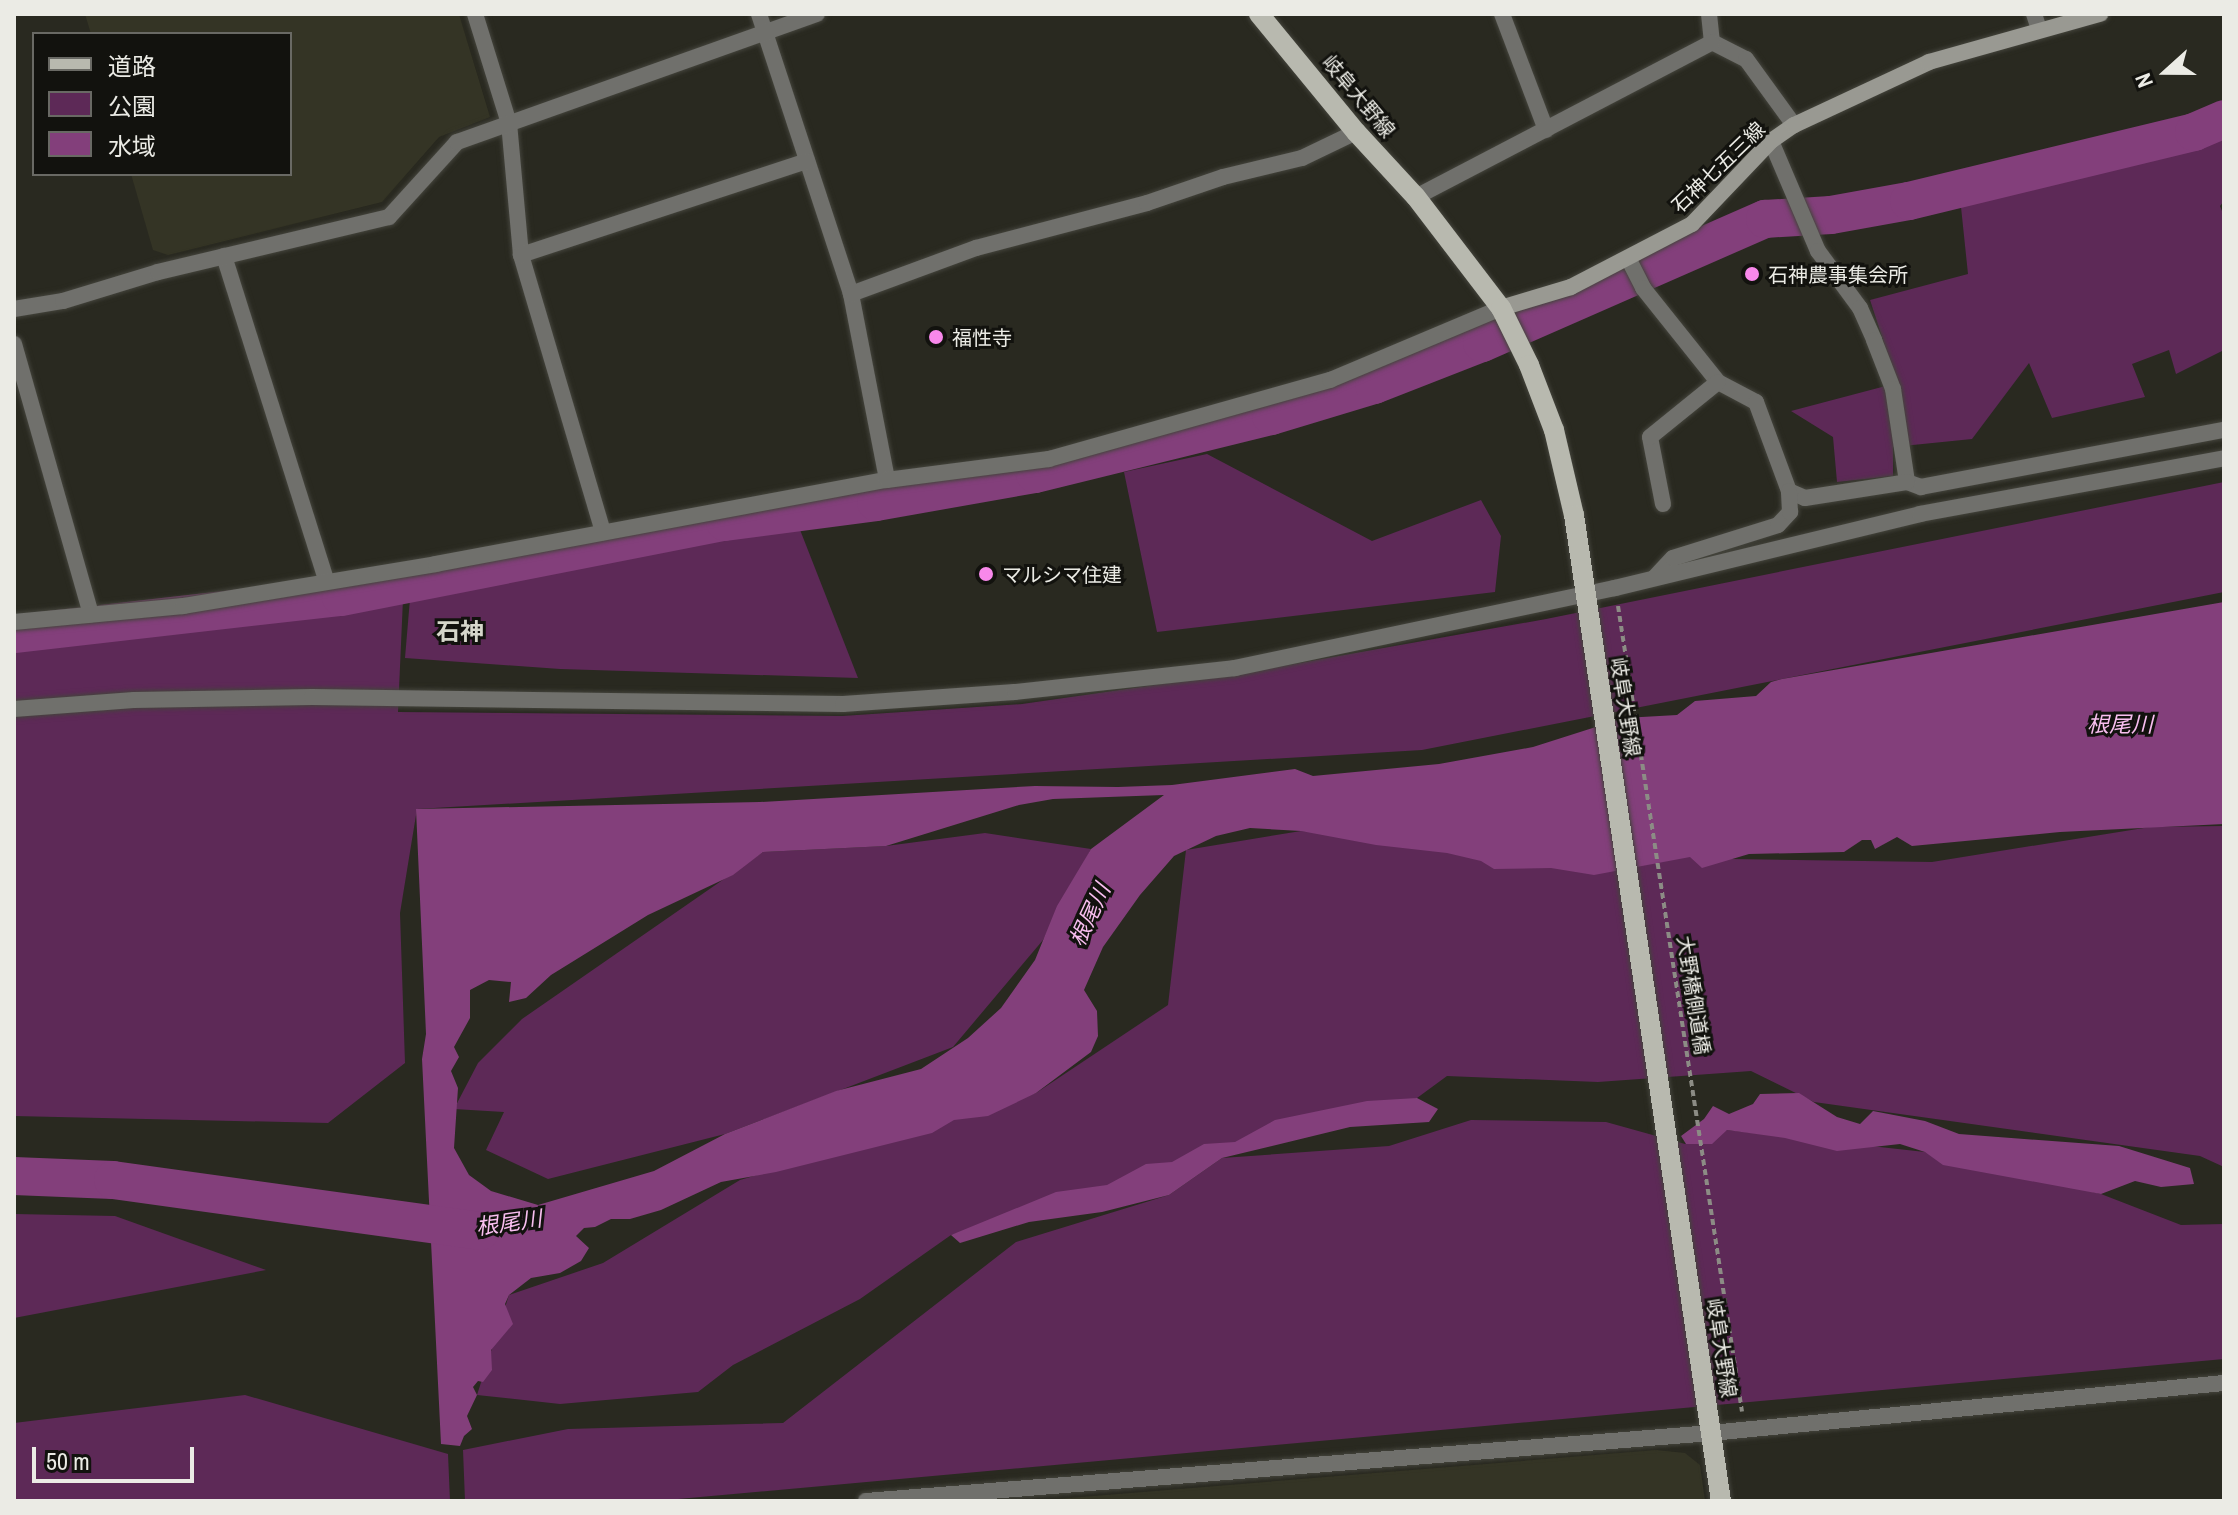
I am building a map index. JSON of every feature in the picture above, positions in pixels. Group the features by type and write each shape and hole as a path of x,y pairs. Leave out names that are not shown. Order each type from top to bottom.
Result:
{"main road":[{"name":"岐阜大野線","path":"1259,14 1356,132 1416,197 1504,313 1554,430 1574,515 1721,1501"},
{"name":"石神七五三線","path":"1504,313 1630,262 1692,224 1771,141 1794,125 1929,62 2036,22 2100,14"}],"street":[{"path":"475,14 509,123 521,255 603,532"},
{"path":"759,14 851,294 887,480"},
{"path":"14,309 63,301 224,256 389,217 457,142 817,14"},
{"path":"1502,14 1546,130"},
{"path":"1709,14 1712,42"},
{"path":"1416,197 1712,42"},
{"path":"1712,42 1746,59 1794,125"},
{"path":"851,294 976,248 1147,203 1223,177 1302,158 1356,132"},
{"path":"1771,141 1818,251 1860,308 1874,340 1893,389 1907,482"},
{"path":"521,255 807,161"},
{"path":"224,256 326,580"},
{"path":"1630,262 1643,288 1718,382 1756,402 1789,491 1790,512 1778,525 1673,558 1654,578"},
{"path":"14,622 183,606 436,564 887,480 1049,459 1330,380 1504,313"},
{"path":"14,344 22,392 91,614"},
{"path":"1663,504 1650,437 1718,382"},
{"path":"1789,491 1805,498 1907,482 1921,487 2224,430"},
{"path":"14,709 134,700 312,697 801,705 1015,692 1235,668 1615,588 1920,514 2224,458"},
{"path":"866,1501 1711,1433 2224,1383"}],"path":[{"name":"大野橋側道橋","path":"1615,588 1741,1406"}],"shaded area":[{"path":"85,14 459,14 490,117 439,137 382,202 168,255 153,250 132,176 292,176 292,32 90,32"},
{"path":"1656,1450 1685,1453 1700,1465 1705,1501 1032,1501"}],"green space":[{"path":"2224,137 2224,201 2220,206 2224,216 2224,350 2176,374 2169,350 2132,364 2145,397 2052,418 2029,363 1972,439 1893,447 1893,476 1837,482 1833,437 1791,411 1897,383 1870,300 1968,274 1961,207"},
{"path":"1207,454 1372,541 1481,500 1501,536 1495,592 1157,632 1124,472"},
{"path":"2224,482 2224,592 1422,750 417,809 400,913 405,1063 328,1123 14,1116 14,645 403,599 398,712 842,716 1022,704 1266,669 1546,619"},
{"path":"795,517 858,678 560,669 405,658 411,587"},
{"path":"2224,826 2224,1167 2200,1156 1814,1102 1751,1071 1598,1082 1447,1076 1417,1098 951,1235 860,1299 733,1365 698,1392 560,1404 477,1395 509,1295 603,1263 740,1180 1036,1093 1168,1005 1186,850 1301,831 1731,859 1932,862 2150,827"},
{"path":"985,833 1091,849 1043,940 953,1047 725,1134 548,1179 486,1150 504,1112 454,1109 478,1063 522,1019 763,852 886,846"},
{"path":"1471,1120 1606,1122 1685,1144 1727,1130 1925,1152 2101,1194 2181,1225 2224,1224 2224,1359 656,1501 465,1501 463,1450 568,1429 783,1423 1016,1242 1169,1195 1222,1158 1389,1146"},
{"path":"14,1214 115,1216 266,1270 14,1318"},
{"path":"245,1395 448,1454 450,1501 14,1501 14,1423"}],"water":[{"path":"2224,602 2224,824 2060,832 1912,846 1897,837 1875,849 1871,840 1862,840 1844,852 1749,854 1702,868 1690,857 1594,875 1551,868 1494,869 1481,861 1447,853 1376,845 1301,831 1250,828 1216,836 1174,856 1140,895 1103,947 1084,990 1097,1011 1098,1036 1091,1052 1036,1093 988,1116 954,1120 932,1133 776,1172 721,1182 661,1210 630,1219 611,1219 595,1227 584,1228 576,1236 589,1248 581,1261 560,1273 531,1278 509,1295 505,1304 513,1324 491,1350 492,1370 483,1382 478,1381 473,1387 477,1395 467,1416 472,1429 464,1436 460,1446 441,1444 422,1059 426,1034 416,809 760,802 1035,786 1172,785 1295,769 1313,776 1439,764 1533,747 1624,718 1677,715 1695,701 1756,696 1771,682","holes":["1164,795 1091,849 1057,906 1035,960 1001,1008 968,1038 921,1069 836,1091 725,1134 654,1171 538,1205 491,1191 469,1175 454,1148 458,1088 451,1071 459,1057 454,1047 470,1018 470,990 489,980 511,982 509,1002 526,998 551,975 648,915 733,875 763,852 886,846 1019,805 1053,799"]},
{"path":"1799,1093 1837,1117 1860,1124 1873,1111 1925,1121 1959,1134 2119,1146 2190,1168 2194,1184 2161,1187 2135,1181 2101,1194 1943,1165 1925,1152 1900,1144 1837,1151 1785,1138 1727,1130 1712,1144 1686,1144 1681,1136 1704,1119 1713,1106 1729,1114 1753,1104 1760,1094"},
{"path":"1417,1098 1438,1109 1429,1122 1350,1127 1222,1158 1169,1195 1102,1212 1029,1222 960,1243 951,1235 1056,1192 1107,1185 1146,1164 1172,1162 1204,1144 1235,1142 1275,1120 1367,1101"}],"waterway":[{"path":"14,634 341,597 725,522 876,502 1035,474 1271,416 1374,385 1482,343 1765,219 1831,215 1909,201 2194,132 2224,119"},
{"name":"根尾川","path":"14,1176 113,1180 480,1231"}],"place":[{"name":"石神農事集会所","path":"1752,274"},
{"name":"福性寺","path":"936,337"},
{"name":"マルシマ住建","path":"986,574"}],"district":[{"name":"石神","path":"460,632"}]}
